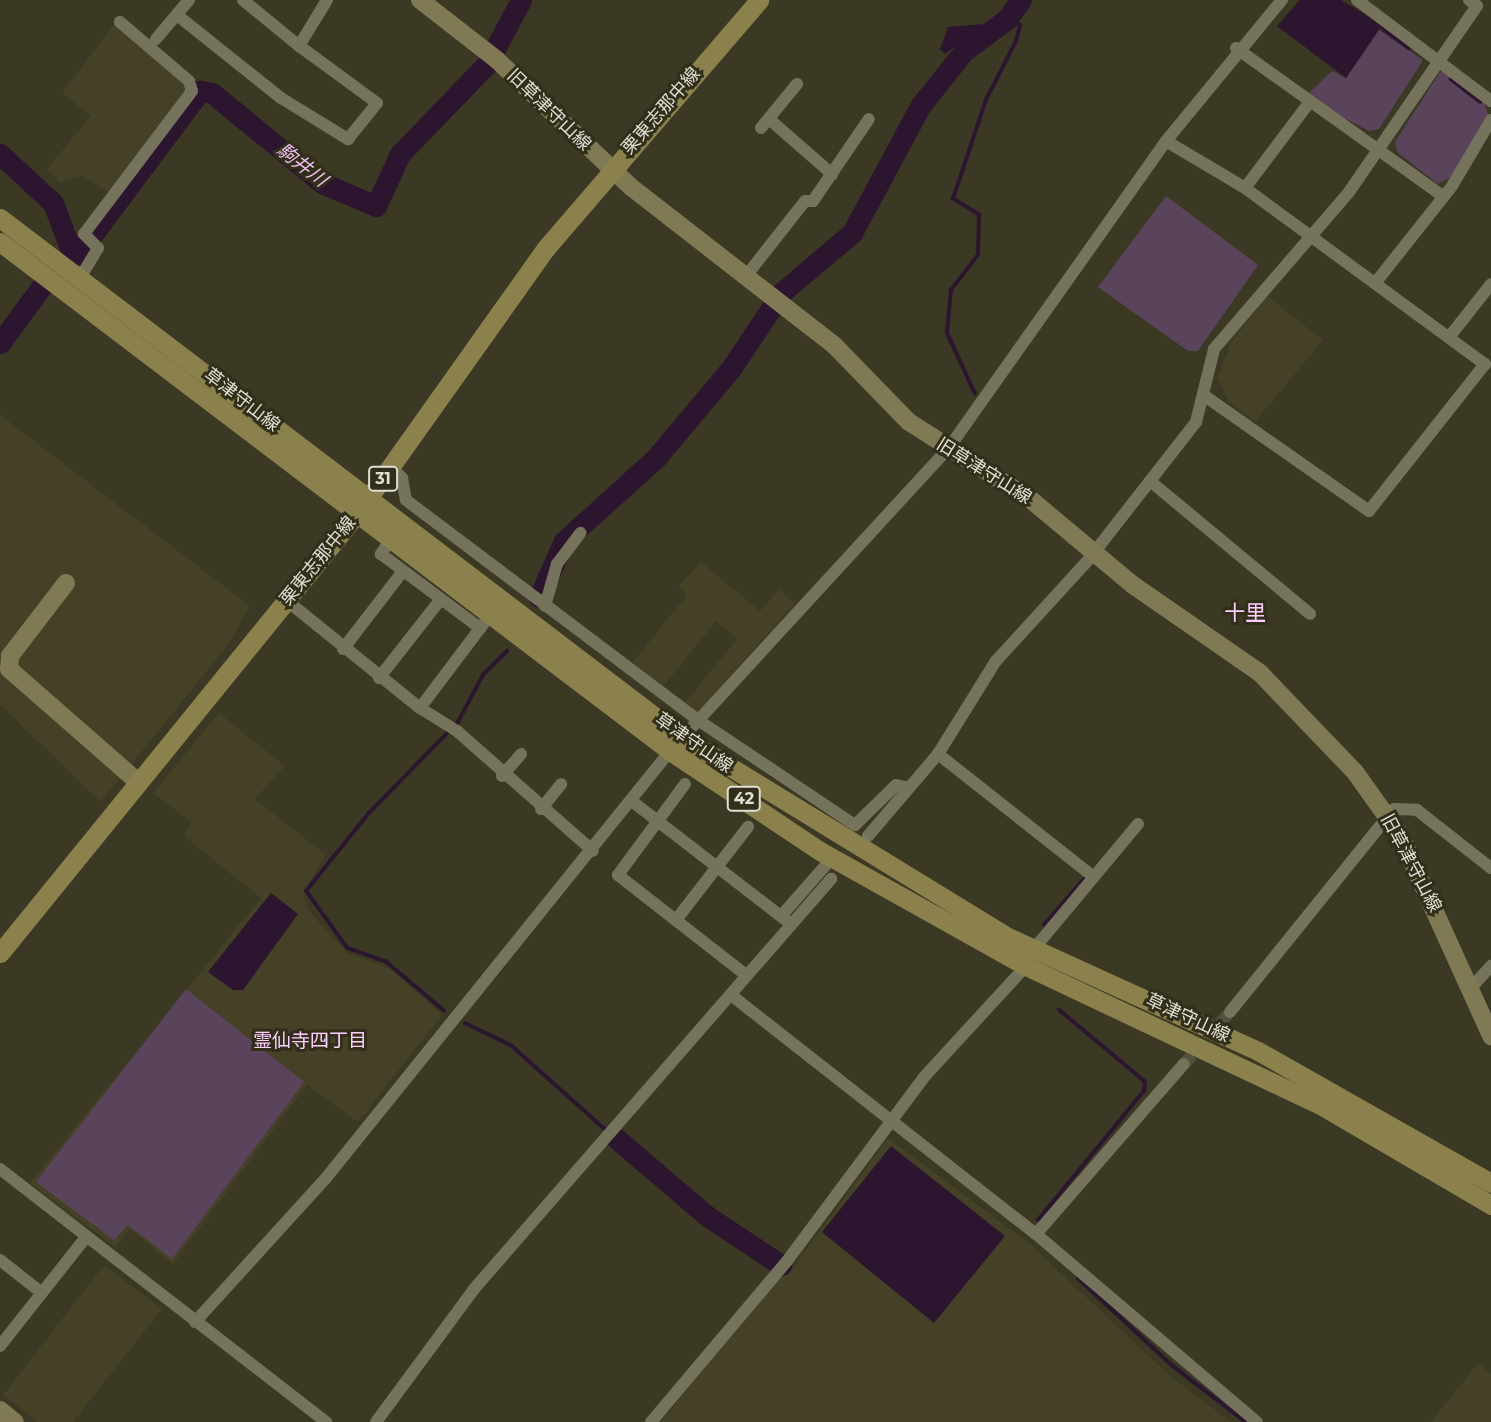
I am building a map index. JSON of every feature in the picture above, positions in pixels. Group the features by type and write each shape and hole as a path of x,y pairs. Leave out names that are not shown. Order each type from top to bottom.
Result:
{"main road":[{"name":"栗東志那中線","path":"0,953 364,504 489,322 610,169 759,0"},
{"name":"草津守山線","path":"0,218 49,255 72,280 677,745 832,858 1324,1107 1491,1205"},
{"name":"草津守山線","path":"0,242 41,273 72,280"},
{"name":"草津守山線","path":"364,504 393,536 485,622 677,745 930,894 1029,958 1258,1051 1491,1183"}],"street":[{"path":"156,39 189,0"},
{"path":"177,15 281,98 348,139 377,103 299,46 243,0"},
{"path":"299,46 327,0"},
{"name":"旧草津守山線","path":"420,0 493,57 610,169 835,345 909,422 1030,499 1092,551 1260,673 1355,772 1388,817 1429,889 1491,1036"},
{"path":"195,1322 326,1178 698,720 948,449 1166,141 1236,48 1282,0"},
{"path":"1357,0 1438,57 1491,101"},
{"path":"868,836 938,754 996,661 1092,551 1196,422 1205,396 1214,349 1380,146 1476,2"},
{"path":"72,280 98,248 90,239 192,91 189,81 120,22"},
{"path":"1236,48 1308,104 1380,146 1443,195"},
{"path":"797,84 765,123 832,174"},
{"path":"1245,188 1308,104"},
{"path":"746,276 832,174 869,119"},
{"path":"1376,282 1443,195 1491,120"},
{"path":"1166,141 1245,188 1485,364 1368,511 1205,396"},
{"path":"1450,337 1491,284"},
{"path":"391,467 402,478 406,500 698,720 855,825 896,785 909,788"},
{"path":"1150,481 1310,614"},
{"path":"545,606 557,564 580,533"},
{"path":"393,536 381,554 441,600 485,622 420,708"},
{"path":"343,649 403,571"},
{"path":"66,583 10,656 9,669 138,782"},
{"path":"286,600 379,678 451,727 502,776 593,851"},
{"path":"379,678 441,600"},
{"path":"502,776 521,754"},
{"path":"938,754 1091,875"},
{"path":"541,809 561,784"},
{"path":"685,784 618,875 746,975"},
{"path":"633,802 787,920"},
{"path":"1230,1012 1388,817 1404,804 1417,810 1491,868"},
{"path":"651,1422 788,1261 924,1077 1029,958 1091,875 1138,824"},
{"path":"676,920 748,827"},
{"path":"376,1422 474,1289 731,995 832,858"},
{"path":"787,920 831,879"},
{"path":"1471,988 1491,966"},
{"path":"731,995 890,1125 1036,1234 1256,1422"},
{"path":"1036,1234 1184,1064"},
{"path":"0,1169 326,1422"},
{"path":"0,1346 86,1237"},
{"path":"0,1260 42,1293"},
{"path":"0,1410 15,1422"}],"shaded area":[{"path":"1300,0 1341,0 1382,25 1346,78 1277,26"},
{"path":"116,22 188,88 113,195 83,176 60,183 47,169 91,116 62,93"},
{"path":"984,24 945,54 940,49 948,27"},
{"path":"1379,30 1423,60 1379,129 1369,131 1305,97 1332,71 1346,78"},
{"path":"1448,71 1485,104 1488,114 1453,176 1438,184 1397,152 1395,142 1440,72"},
{"path":"1166,196 1258,265 1198,351 1188,351 1098,287"},
{"path":"1267,296 1323,340 1255,422 1229,402 1218,378 1230,344"},
{"path":"0,415 250,606 228,645 129,767 19,674 16,662 60,583 0,658"},
{"path":"701,562 760,611 779,589 795,603 696,714 684,704 737,639 716,621 663,687 633,662 687,595 678,587"},
{"path":"0,672 122,776 100,802 0,704"},
{"path":"219,713 285,766 255,799 326,855 303,893 309,911 347,953 391,969 442,1015 358,1122 307,1085 173,1264 130,1229 115,1247 30,1183 261,898 184,836 191,822 153,793"},
{"path":"271,893 298,914 243,990 233,990 208,972"},
{"path":"186,989 304,1082 172,1259 128,1225 114,1240 36,1182"},
{"path":"888,1138 1031,1245 1169,1375 1231,1422 661,1422 775,1279 789,1273"},
{"path":"891,1146 1005,1236 934,1323 822,1232"},
{"path":"104,1265 162,1309 73,1422 38,1422 3,1395"},
{"path":"1478,1363 1491,1374 1491,1422 1431,1422"}],"waterway":[{"name":"駒井川","path":"70,248 78,254 200,91 212,93 322,183 376,206 400,154 487,64 521,0"},
{"path":"539,597 564,541 656,458 732,367 782,292 852,233 921,105 964,51 1007,19 1021,0"},
{"path":"975,394 947,333 951,290 978,255 979,215 953,199 986,100 1016,41 1020,26 1011,16"},
{"path":"1381,27 1409,48"},
{"path":"1451,79 1480,102"},
{"path":"0,154 53,203 70,248"},
{"path":"0,343 59,263"},
{"path":"444,1011 386,962 347,948 306,891 369,813 458,722 483,675 507,651"},
{"path":"1044,925 1084,879"},
{"path":"1038,1220 1144,1091 1145,1082 1059,1010"},
{"path":"465,1023 511,1045 605,1129"},
{"path":"617,1139 707,1216 781,1265"},
{"path":"1078,1278 1173,1366 1246,1422"}],"tunnel":[{"path":"1184,1064 1230,1012"}],"district":[{"name":"十里","path":"1245,613"},
{"name":"霊仙寺四丁目","path":"310,1041"}]}
